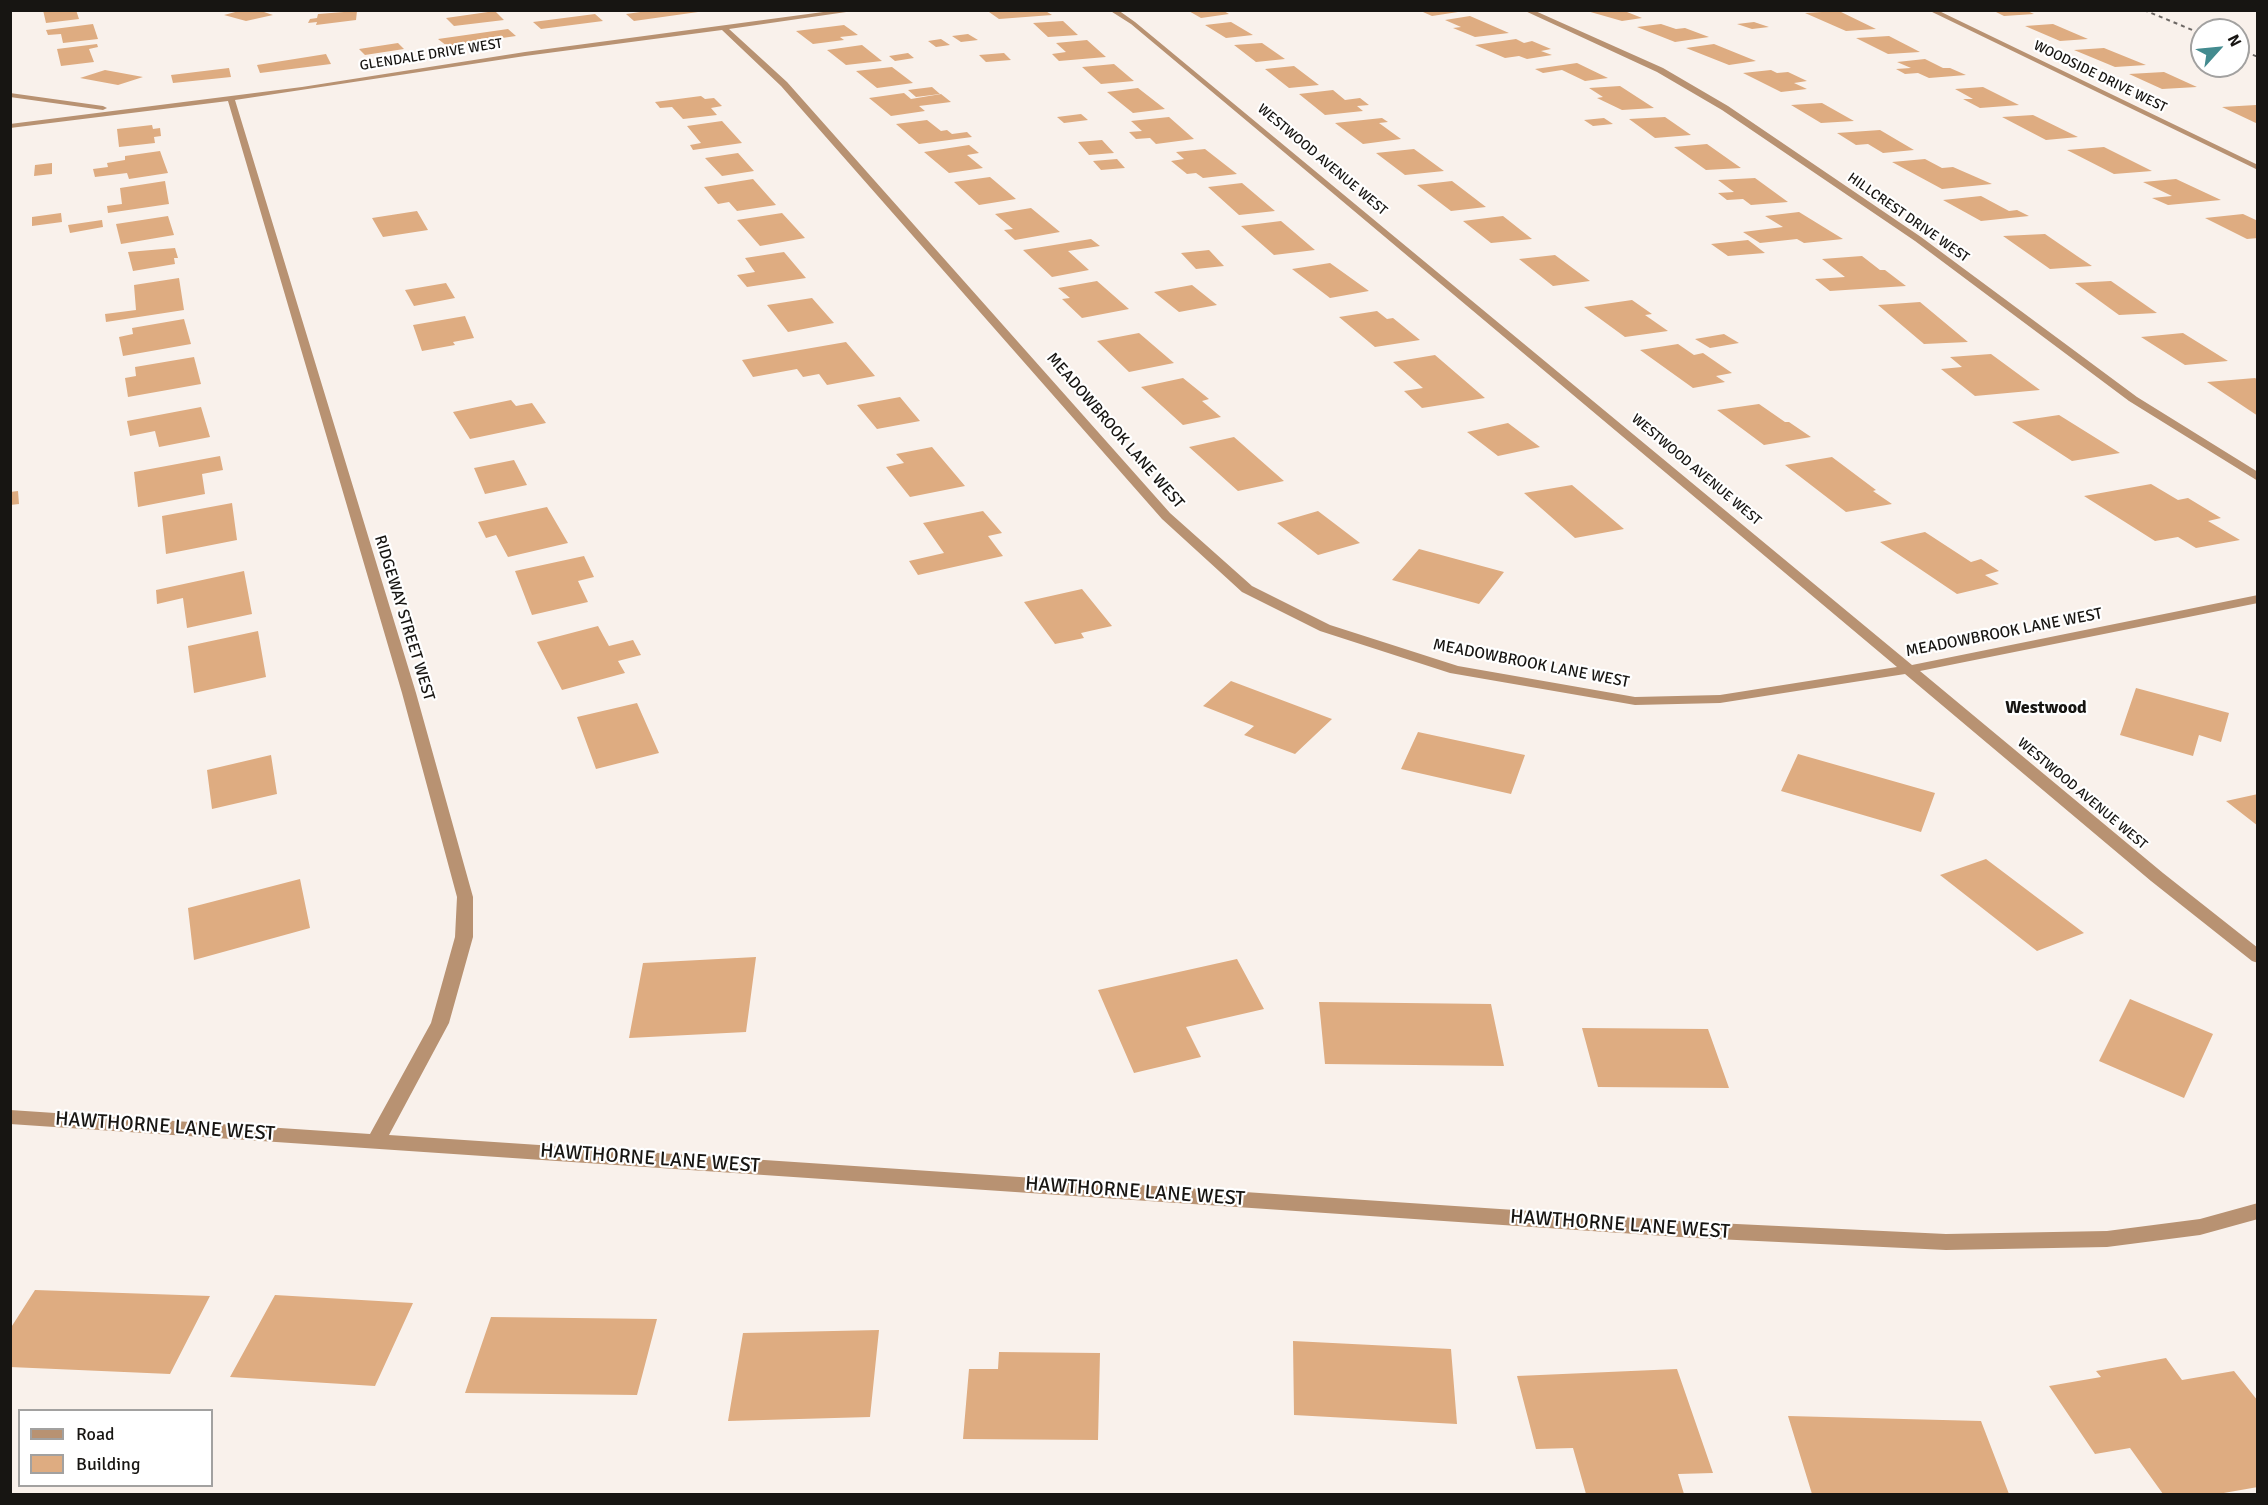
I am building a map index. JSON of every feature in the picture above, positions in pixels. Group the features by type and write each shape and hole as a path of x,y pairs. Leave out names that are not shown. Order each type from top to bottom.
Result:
{"street":[{"name":"GLENDALE DRIVE WEST","path":"10,126 231,98 525,54 857,10"},
{"name":"WESTWOOD AVENUE WEST","path":"1112,10 1133,23 1911,669 2157,877 2258,957"},
{"name":"HILLCREST DRIVE WEST","path":"1526,10 1660,70 1725,108 1918,239 2133,399 2258,478"},
{"name":"WOODSIDE DRIVE WEST","path":"1931,10 2258,168"},
{"name":"MEADOWBROOK LANE WEST","path":"724,28 783,84 1166,516 1247,589 1325,628 1455,670 1635,701 1720,699 1911,669 2258,599"},
{"path":"10,95 129,110"},
{"name":"RIDGEWAY STREET WEST","path":"231,98 409,693 465,897 464,937 440,1023 376,1141"},
{"name":"HAWTHORNE LANE WEST","path":"10,1117 1695,1230 1946,1242 2107,1239 2200,1227 2258,1211"}],"building":[{"path":"43,10 76,10 79,19 46,23"},
{"path":"243,10 258,10 273,15 246,21 224,15"},
{"path":"655,10 696,10 698,12 634,21 626,14"},
{"path":"1044,10 1052,15 999,19 989,12"},
{"path":"1187,10 1222,10 1229,14 1201,18"},
{"path":"1458,10 1458,12 1432,16 1423,12"},
{"path":"1622,10 1642,18 1622,21 1587,11"},
{"path":"1992,10 2025,10 2034,14 2004,16"},
{"path":"357,11 356,20 316,25 317,22 308,23 310,19 317,18 318,14"},
{"path":"495,11 504,20 454,26 446,18"},
{"path":"1839,11 1876,29 1846,31 1805,13"},
{"path":"595,14 603,21 541,29 533,22"},
{"path":"1470,16 1509,33 1475,37 1453,28 1461,27 1445,20"},
{"path":"1063,21 1078,35 1048,37 1033,23"},
{"path":"1231,22 1253,35 1226,38 1205,25"},
{"path":"1754,22 1769,27 1752,29 1737,24"},
{"path":"93,24 98,39 63,43 61,34 48,35 46,30"},
{"path":"1661,24 1676,29 1685,28 1709,37 1675,42 1637,27"},
{"path":"2053,24 2088,39 2060,41 2025,26"},
{"path":"844,25 858,35 840,37 844,40 813,44 796,31"},
{"path":"508,29 516,36 447,46 438,39"},
{"path":"968,34 978,40 961,42 952,36"},
{"path":"1889,36 1920,52 1888,54 1856,38"},
{"path":"941,39 950,45 936,47 928,41"},
{"path":"1516,39 1524,43 1532,41 1551,49 1541,51 1552,55 1527,59 1519,56 1505,58 1475,45"},
{"path":"1087,40 1106,57 1059,61 1052,54 1066,52 1056,43"},
{"path":"398,43 404,49 365,55 359,49"},
{"path":"1262,43 1285,59 1256,62 1234,45"},
{"path":"97,44 98,47 89,49 94,62 61,66 57,49"},
{"path":"1714,44 1756,61 1729,65 1686,48"},
{"path":"862,45 882,61 846,65 827,50"},
{"path":"2104,48 2146,65 2115,67 2074,50"},
{"path":"908,53 914,58 895,61 889,56"},
{"path":"1004,53 1011,60 986,62 979,55"},
{"path":"326,54 331,64 260,73 257,65"},
{"path":"1925,59 1943,68 1950,68 1966,75 1929,78 1918,73 1905,74 1896,69 1911,68 1897,62"},
{"path":"1577,63 1608,78 1585,81 1562,70 1543,73 1535,69"},
{"path":"1114,64 1134,81 1101,84 1082,67"},
{"path":"1294,66 1319,85 1289,88 1265,69"},
{"path":"892,67 913,83 877,88 856,71"},
{"path":"229,68 231,77 173,83 171,75"},
{"path":"105,70 143,77 118,85 80,78"},
{"path":"1771,70 1777,73 1788,72 1807,81 1794,83 1807,89 1781,92 1743,73"},
{"path":"2164,72 2197,87 2162,89 2129,74"},
{"path":"1620,86 1654,108 1622,110 1597,98 1603,97 1589,88"},
{"path":"932,87 940,94 916,97 908,90"},
{"path":"1983,87 2019,105 1980,108 1963,99 1973,99 1955,89"},
{"path":"1138,88 1165,109 1133,113 1107,92"},
{"path":"1333,90 1345,100 1360,98 1369,105 1357,106 1363,111 1325,115 1299,94"},
{"path":"904,93 911,99 941,94 951,102 919,106 925,111 891,116 869,98"},
{"path":"701,96 705,99 714,98 722,106 711,108 717,115 683,119 672,107 660,108 655,102"},
{"path":"1822,103 1854,121 1821,123 1791,105"},
{"path":"2256,105 2258,106 2258,124 2222,107"},
{"path":"1081,114 1088,120 1064,123 1057,117"},
{"path":"2033,115 2078,137 2046,140 2002,117"},
{"path":"1169,117 1194,139 1156,144 1150,138 1136,139 1129,132 1142,131 1131,121"},
{"path":"1665,117 1691,135 1655,138 1629,119"},
{"path":"1382,118 1388,122 1379,123 1401,139 1363,144 1335,123"},
{"path":"1604,118 1613,124 1593,126 1584,120"},
{"path":"927,120 941,131 947,130 952,134 967,132 972,137 919,144 896,124"},
{"path":"722,121 742,143 693,150 690,145 701,143 687,126"},
{"path":"152,125 153,129 160,128 161,136 154,137 155,143 119,147 117,129"},
{"path":"1880,130 1914,150 1883,153 1868,144 1856,145 1837,133"},
{"path":"1102,140 1114,153 1089,155 1078,142"},
{"path":"1707,144 1741,168 1706,170 1674,147"},
{"path":"969,145 979,153 967,155 983,168 949,173 924,152"},
{"path":"2104,147 2152,171 2114,174 2067,150"},
{"path":"1205,149 1237,174 1203,178 1196,173 1187,174 1171,161 1184,159 1176,152"},
{"path":"1414,149 1444,171 1405,175 1376,153"},
{"path":"160,151 168,173 129,179 127,173 95,177 93,169 108,167 107,163 125,160 125,156"},
{"path":"738,153 754,171 722,176 705,158"},
{"path":"1117,159 1125,168 1101,170 1093,161"},
{"path":"1925,159 1942,168 1953,167 1992,184 1942,189 1892,162"},
{"path":"52,163 52,174 34,176 35,165"},
{"path":"990,177 1016,199 979,205 954,182"},
{"path":"1755,178 1788,202 1751,205 1743,199 1727,200 1718,193 1734,192 1718,180"},
{"path":"753,179 776,205 737,211 729,202 718,204 704,187"},
{"path":"2176,179 2221,200 2168,205 2152,198 2172,196 2143,182"},
{"path":"165,181 169,204 108,213 107,206 122,204 120,188"},
{"path":"1452,181 1486,207 1451,211 1417,185"},
{"path":"1242,183 1275,211 1239,215 1208,187"},
{"path":"1981,196 2009,211 2017,210 2029,216 1981,221 1943,200"},
{"path":"1031,208 1060,232 1015,240 1004,230 1013,229 995,214"},
{"path":"417,211 428,230 383,237 372,218"},
{"path":"1799,212 1843,239 1804,243 1797,239 1760,243 1743,232 1783,227 1765,216"},
{"path":"61,213 62,222 32,226 32,217"},
{"path":"782,213 805,238 760,246 737,220"},
{"path":"2243,214 2258,221 2258,238 2247,239 2205,218"},
{"path":"168,216 174,235 121,244 116,224"},
{"path":"1503,216 1532,239 1491,243 1463,221"},
{"path":"102,220 103,227 70,233 68,225"},
{"path":"1281,221 1315,250 1274,255 1241,226"},
{"path":"2045,234 2092,266 2050,269 2003,236"},
{"path":"1091,239 1100,246 1068,251 1089,270 1052,277 1023,250"},
{"path":"1748,240 1765,253 1728,256 1711,244"},
{"path":"175,248 178,258 174,258 175,264 133,271 128,252"},
{"path":"1209,250 1224,266 1196,269 1181,253"},
{"path":"784,252 806,278 747,287 737,275 755,272 745,258"},
{"path":"1555,255 1590,281 1553,286 1519,259"},
{"path":"1862,256 1906,286 1830,291 1815,279 1845,277 1822,259"},
{"path":"1330,263 1369,291 1330,298 1292,269"},
{"path":"179,278 184,310 106,322 105,314 136,310 134,285"},
{"path":"1097,281 1129,309 1082,318 1062,299 1070,298 1058,288"},
{"path":"2111,281 2157,313 2119,315 2075,283"},
{"path":"446,283 455,298 414,306 405,290"},
{"path":"1192,285 1217,305 1179,312 1154,292"},
{"path":"812,298 834,323 788,332 767,305"},
{"path":"1632,300 1652,314 1645,315 1668,331 1625,337 1584,307"},
{"path":"1920,302 1968,342 1924,344 1878,305"},
{"path":"1377,311 1387,319 1393,318 1420,340 1375,347 1339,317"},
{"path":"465,316 474,338 453,342 455,345 422,351 413,325"},
{"path":"184,319 191,344 123,356 119,337 133,334 132,328"},
{"path":"1139,333 1174,363 1129,372 1097,341"},
{"path":"2183,333 2228,361 2185,365 2141,337"},
{"path":"1724,334 1739,343 1710,348 1695,339"},
{"path":"846,342 875,376 827,385 819,374 803,377 797,369 753,377 742,360"},
{"path":"1678,344 1694,355 1703,353 1732,373 1716,376 1725,382 1693,388 1640,350"},
{"path":"1991,354 2040,390 1975,396 1941,369 1962,367 1950,357"},
{"path":"1435,355 1485,398 1422,408 1404,391 1423,388 1393,362"},
{"path":"194,357 201,384 128,397 125,378 136,376 135,367"},
{"path":"1183,378 1209,399 1202,401 1221,417 1183,425 1141,387"},
{"path":"2255,378 2258,380 2258,416 2207,382"},
{"path":"900,397 920,421 877,429 857,405"},
{"path":"511,400 516,406 532,403 546,423 470,439 453,412"},
{"path":"1759,404 1811,437 1764,445 1717,410"},
{"path":"201,407 210,437 159,447 155,431 130,436 127,421"},
{"path":"2059,415 2120,453 2072,461 2012,422"},
{"path":"1508,423 1540,447 1498,456 1467,432"},
{"path":"1234,437 1284,481 1238,491 1189,447"},
{"path":"932,447 965,486 910,497 886,467 904,463 896,454"},
{"path":"220,456 223,470 202,474 205,494 138,507 134,472"},
{"path":"1832,457 1892,504 1846,512 1785,465"},
{"path":"514,460 527,485 485,494 474,468"},
{"path":"2151,484 2178,500 2188,498 2221,518 2208,521 2240,540 2196,548 2178,537 2155,541 2084,496"},
{"path":"1572,485 1624,529 1575,538 1524,493"},
{"path":"18,491 19,504 10,505 10,492"},
{"path":"232,503 237,540 166,554 162,516"},
{"path":"547,507 568,543 508,557 496,535 486,538 478,522"},
{"path":"983,511 1002,533 988,536 1003,556 918,575 909,561 944,553 923,523"},
{"path":"1318,511 1360,543 1318,555 1277,523"},
{"path":"1925,532 1971,562 1981,559 1999,571 1985,575 1999,584 1957,594 1880,542"},
{"path":"1419,549 1504,572 1479,604 1392,580"},
{"path":"584,556 594,577 578,581 588,602 532,615 515,571"},
{"path":"244,571 252,614 187,628 183,598 157,604 156,590"},
{"path":"1082,589 1112,626 1081,633 1084,638 1055,644 1024,602"},
{"path":"598,626 609,646 633,640 641,655 618,661 625,673 562,690 537,642"},
{"path":"258,631 266,677 194,693 188,646"},
{"path":"1231,681 1332,719 1295,754 1244,735 1254,726 1203,706"},
{"path":"2136,688 2229,713 2221,742 2199,735 2193,756 2120,735"},
{"path":"637,703 659,753 596,769 577,717"},
{"path":"1418,732 1525,755 1511,794 1401,769"},
{"path":"1798,754 1935,793 1921,832 1781,791"},
{"path":"271,755 277,794 212,809 207,770"},
{"path":"2258,794 2258,826 2226,801"},
{"path":"1986,859 2084,933 2037,951 1940,875"},
{"path":"300,879 310,928 194,960 188,908"},
{"path":"756,957 746,1032 629,1038 643,963"},
{"path":"1237,959 1264,1009 1186,1027 1201,1057 1134,1073 1098,990"},
{"path":"2130,999 2213,1034 2184,1098 2099,1061"},
{"path":"1319,1002 1491,1004 1504,1066 1325,1064"},
{"path":"1582,1028 1708,1029 1729,1088 1598,1087"},
{"path":"35,1290 210,1296 170,1374 10,1367 10,1329"},
{"path":"275,1295 413,1303 375,1386 230,1377"},
{"path":"491,1317 657,1319 637,1395 465,1393"},
{"path":"879,1330 870,1417 728,1421 743,1333"},
{"path":"1293,1341 1451,1349 1457,1424 1294,1415"},
{"path":"999,1352 1100,1353 1098,1440 963,1439 969,1369 998,1369"},
{"path":"2166,1358 2182,1380 2234,1371 2258,1401 2258,1487 2218,1494 2163,1494 2130,1448 2095,1454 2049,1386 2101,1377 2096,1371"},
{"path":"1677,1369 1713,1473 1678,1474 1684,1494 1586,1494 1573,1448 1536,1449 1517,1376"},
{"path":"1788,1416 1981,1421 2009,1494 1812,1494"}],"railway":[{"path":"2144,10 2190,29"},
{"path":"2250,54 2258,57"}],"district":[{"name":"Westwood","path":"2046,708"}]}
